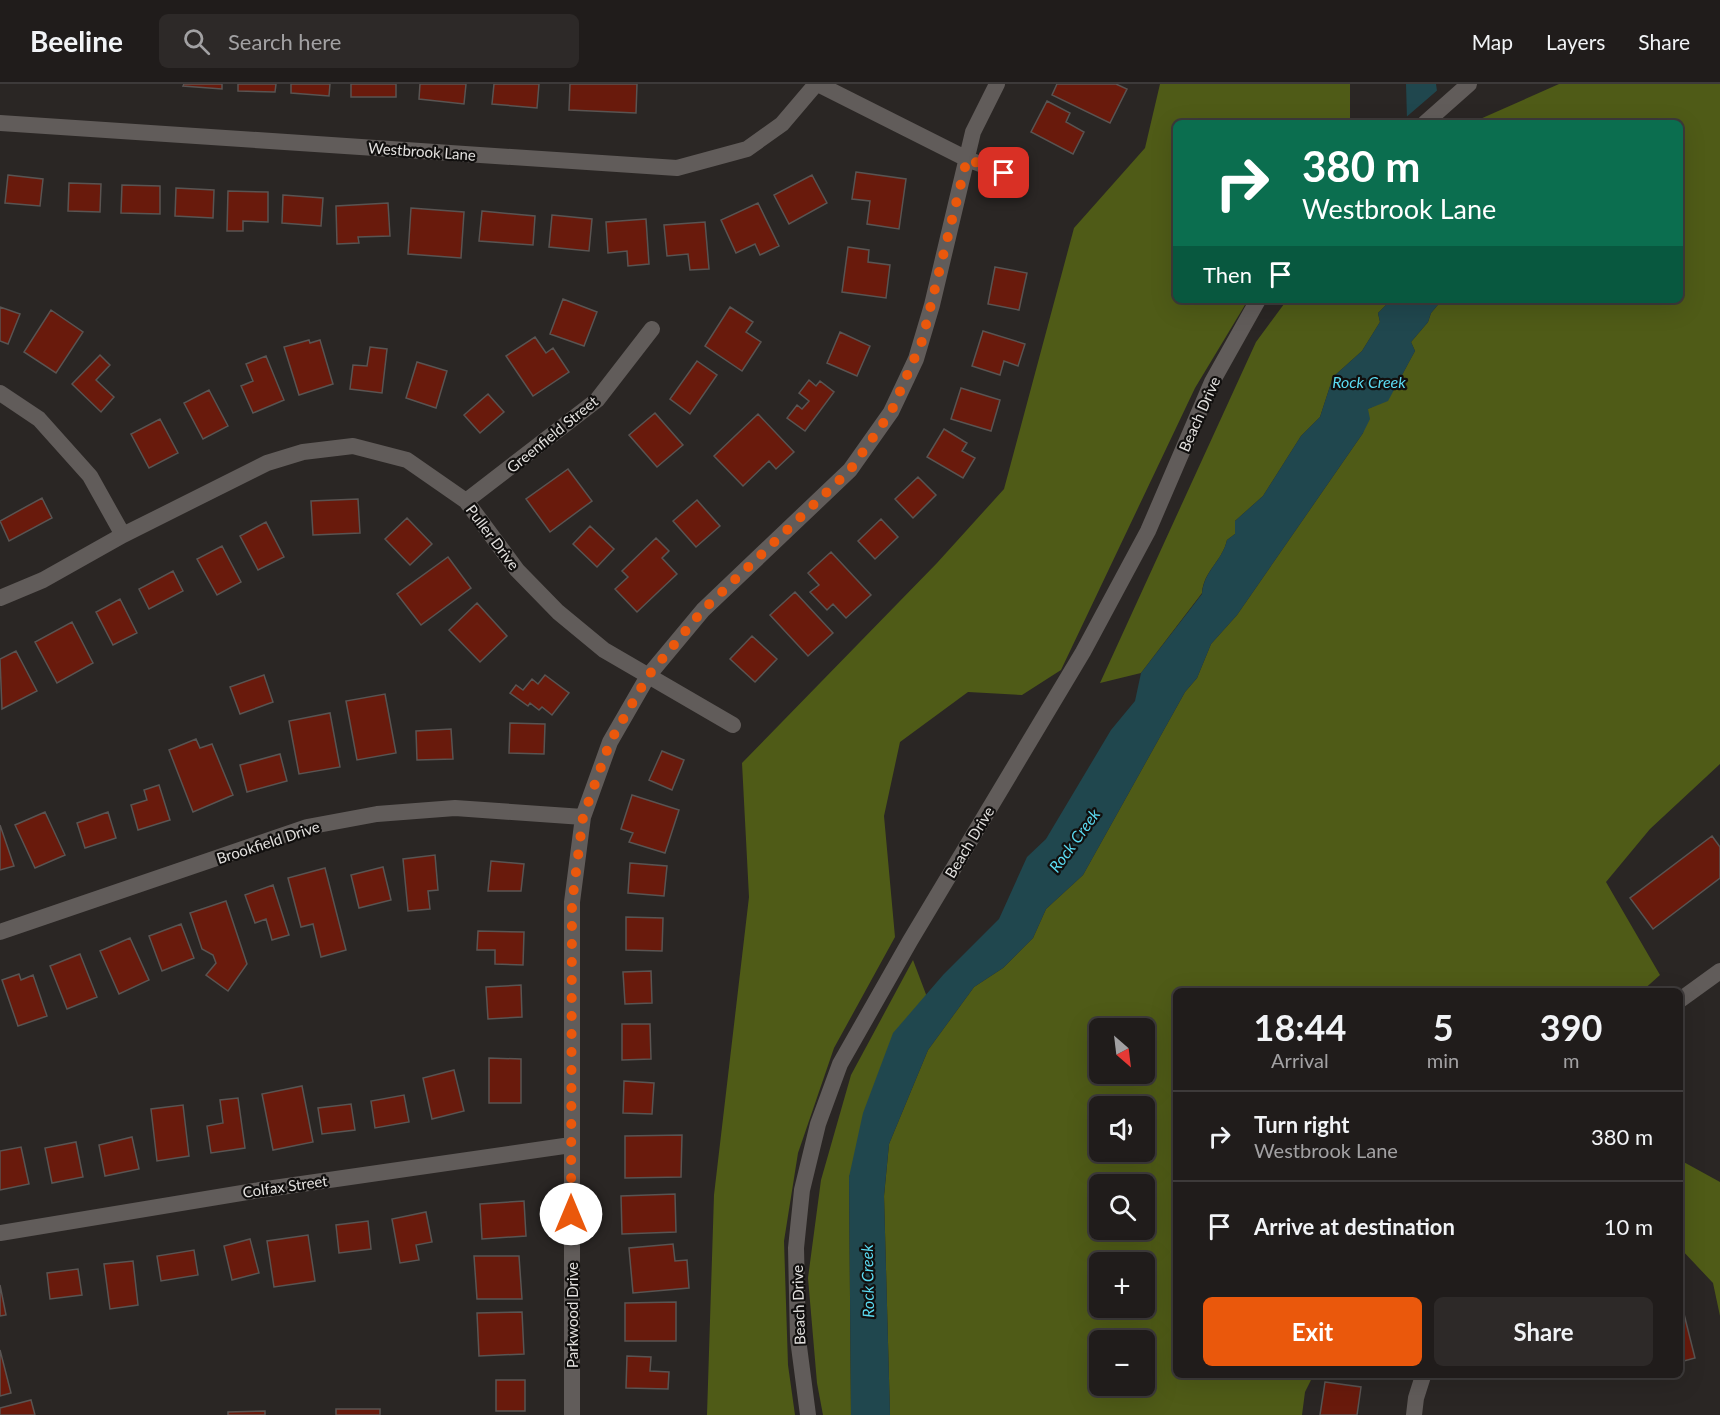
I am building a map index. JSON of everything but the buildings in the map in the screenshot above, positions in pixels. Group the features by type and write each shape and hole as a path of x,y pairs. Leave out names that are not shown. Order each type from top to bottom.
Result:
{"street":[{"name":"Westbrook Lane","path":"0,123 677,168 747,149 782,124 817,84 967,159 1004,173"},
{"name":"Parkwood Drive","path":"572,1415 572,903 583,817 610,742 648,676 703,610 850,470 891,412 920,348 973,132 997,84"},
{"path":"1428,120 1470,84"},
{"name":"Beach Drive","path":"808,1415 798,1339 796,1248 802,1190 816,1135 840,1064 910,941 1083,652 1148,531 1212,382 1256,303"},
{"name":"Greenfield Street","path":"466,501 597,400 652,329"},
{"path":"0,393 39,419 90,476 123,536"},
{"name":"Puller Drive","path":"0,598 43,580 123,536 267,464 303,452 353,446 407,459 466,501 517,570 558,612 604,650 733,725"},
{"name":"Brookfield Drive","path":"0,932 307,827 377,814 455,808 583,817"},
{"path":"1683,998 1720,971"},
{"name":"Colfax Street","path":"0,1233 260,1190 571,1145"},
{"path":"1414,1415 1422,1378"}],"green space":[{"path":"1160,84 1350,84 1350,120 1173,120 1173,303 1246,303 1195,388 1061,670 1022,695 968,692 900,742 884,816 895,937 834,1048 798,1153 784,1241 788,1365 795,1415 707,1415 714,1195 749,897 742,763 937,563 1004,489 1074,228 1145,148"},
{"path":"1559,84 1720,84 1720,764 1650,829 1606,882 1660,975 1645,988 1173,988 1173,1378 1312,1378 1305,1392 1302,1415 890,1415 884,1196 889,1144 928,1050 974,987 1003,968 1033,938 1046,909 1083,875 1185,692 1197,678 1211,644 1237,615 1363,433 1367,409 1384,400 1396,385 1415,351 1411,342 1428,322 1431,313 1439,303 1683,303 1683,120 1478,120"},
{"path":"1285,303 1388,303 1378,313 1380,322 1362,351 1333,377 1320,417 1301,436 1263,496 1235,521 1235,534 1227,540 1225,548 1209,572 1202,593 1141,673 1100,683 1256,342"},
{"path":"913,960 927,997 849,1177 851,1415 823,1415 817,1383 808,1278 821,1180 851,1075"},
{"path":"1683,1162 1720,1182 1720,1316 1713,1283 1683,1251"}],"water":[{"path":"1406,84 1436,84 1437,91 1407,119"},
{"name":"Rock Creek","path":"1388,303 1439,303 1431,313 1428,322 1411,342 1415,351 1388,401 1368,409 1370,419 1363,433 1237,615 1211,644 1197,678 1185,692 1083,875 1046,909 1033,938 1003,968 974,987 928,1050 889,1144 884,1196 890,1415 851,1415 849,1177 863,1113 893,1033 943,975 999,919 1027,857 1046,839 1111,730 1135,701 1141,673 1202,594 1209,572 1225,548 1227,540 1235,534 1235,521 1263,496 1301,436 1320,417 1333,377 1362,351 1380,322 1378,313"}],"pier":[{"path":"1440,88 1450,120 1404,119"}],"route":[{"path":"571,1214 572,903 583,817 610,742 648,676 703,610 850,470 891,412 922,341 967,159 1004,173"}]}
